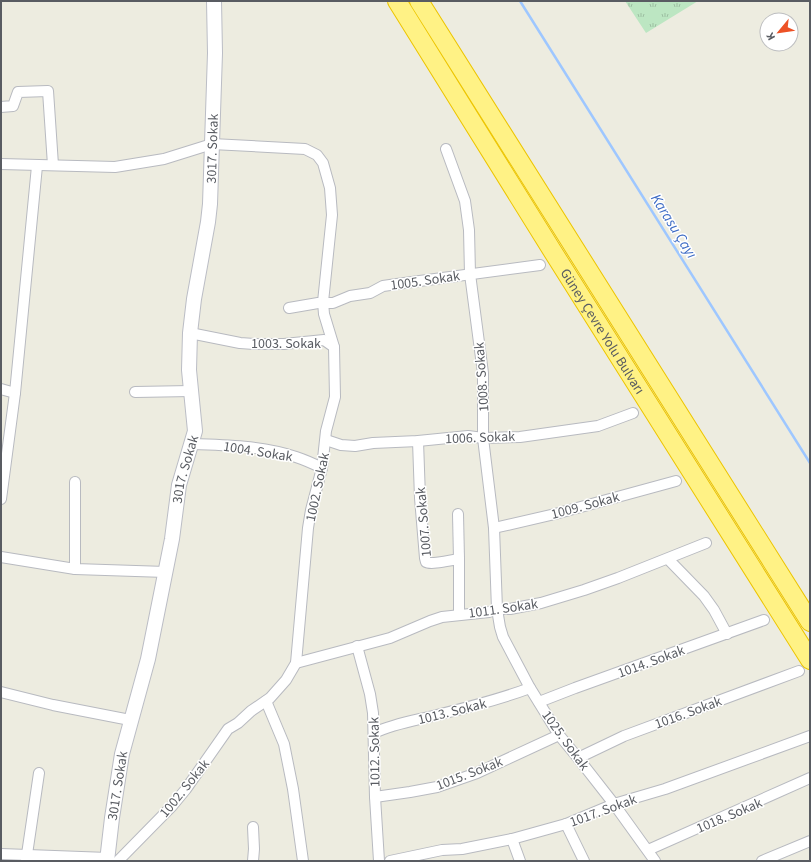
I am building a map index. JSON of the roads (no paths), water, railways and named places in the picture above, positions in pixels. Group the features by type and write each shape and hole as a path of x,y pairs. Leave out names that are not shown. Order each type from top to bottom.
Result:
{"highway":[{"name":"Güney Çevre Yolu Bulvarı","path":"397,1 561,265 805,666"},
{"name":"Güney Çevre Yolu Bulvarı","path":"420,1 810,622"}],"street":[{"name":"3017. Sokak","path":"111,860 112,818 122,754 130,720 148,659 172,539 179,485 195,431 189,370 190,333 194,299 208,222 215,53 214,1"},
{"path":"1,106 13,106 18,92 48,91 53,165"},
{"name":"1002. Sokak","path":"1,164 115,167 164,158 212,144 305,149 317,155 323,164 330,188 332,215 323,302 324,314 334,347 335,398 326,431 322,468 308,528 296,663 286,680 266,701 228,729 199,771 176,800 111,860"},
{"name":"1008. Sokak","path":"446,149 465,200 469,230 470,274 483,373 484,438 494,528 497,609"},
{"path":"1,499 15,392 37,166"},
{"name":"1005. Sokak","path":"289,308 323,302 332,303 350,296 370,292 383,286 423,279 540,265"},
{"name":"1003. Sokak","path":"190,333 240,343 254,344 284,344 324,340 334,347"},
{"path":"1,389 15,392"},
{"path":"135,392 191,391"},
{"name":"1006. Sokak","path":"326,440 341,445 355,446 373,443 418,441 468,436 484,438 520,437 598,426 633,413"},
{"name":"1007. Sokak","path":"418,441 420,498 426,562 430,564 446,560 459,559"},
{"name":"1004. Sokak","path":"191,444 232,445 266,450 296,457 322,468"},
{"name":"1009. Sokak","path":"494,528 555,514 676,481"},
{"path":"74,482 75,569"},
{"path":"458,514 459,614"},
{"name":"1011. Sokak","path":"296,663 390,638 430,621 459,614 489,612 497,609 510,609 541,603 584,590 668,559 706,543"},
{"path":"1,557 75,569 166,572"},
{"path":"668,559 704,596 714,610 727,634"},
{"name":"1025. Sokak","path":"497,609 503,636 530,688 559,735 614,804 655,861"},
{"name":"1014. Sokak","path":"539,702 764,620"},
{"name":"1012. Sokak","path":"357,646 370,694 373,713 375,797 379,861"},
{"name":"1016. Sokak","path":"578,758 624,736 805,666"},
{"name":"1013. Sokak","path":"374,733 389,726 482,704 530,688"},
{"path":"1,692 53,705 130,720"},
{"path":"266,701 284,744 294,789 303,861"},
{"name":"1015. Sokak","path":"375,797 437,787 476,773 559,735"},
{"name":"1017. Sokak","path":"390,861 442,850 462,849 512,839 566,824 614,804 683,783 810,736"},
{"path":"27,858 39,773"},
{"name":"1018. Sokak","path":"648,850 810,778"},
{"path":"566,824 584,861"},
{"path":"253,826 253,861"},
{"path":"512,839 520,861"},
{"path":"762,861 810,841"},
{"path":"1,854 27,858 111,860"}],"waterway":[{"name":"Karasu Çayı","path":"520,1 810,463"}]}
